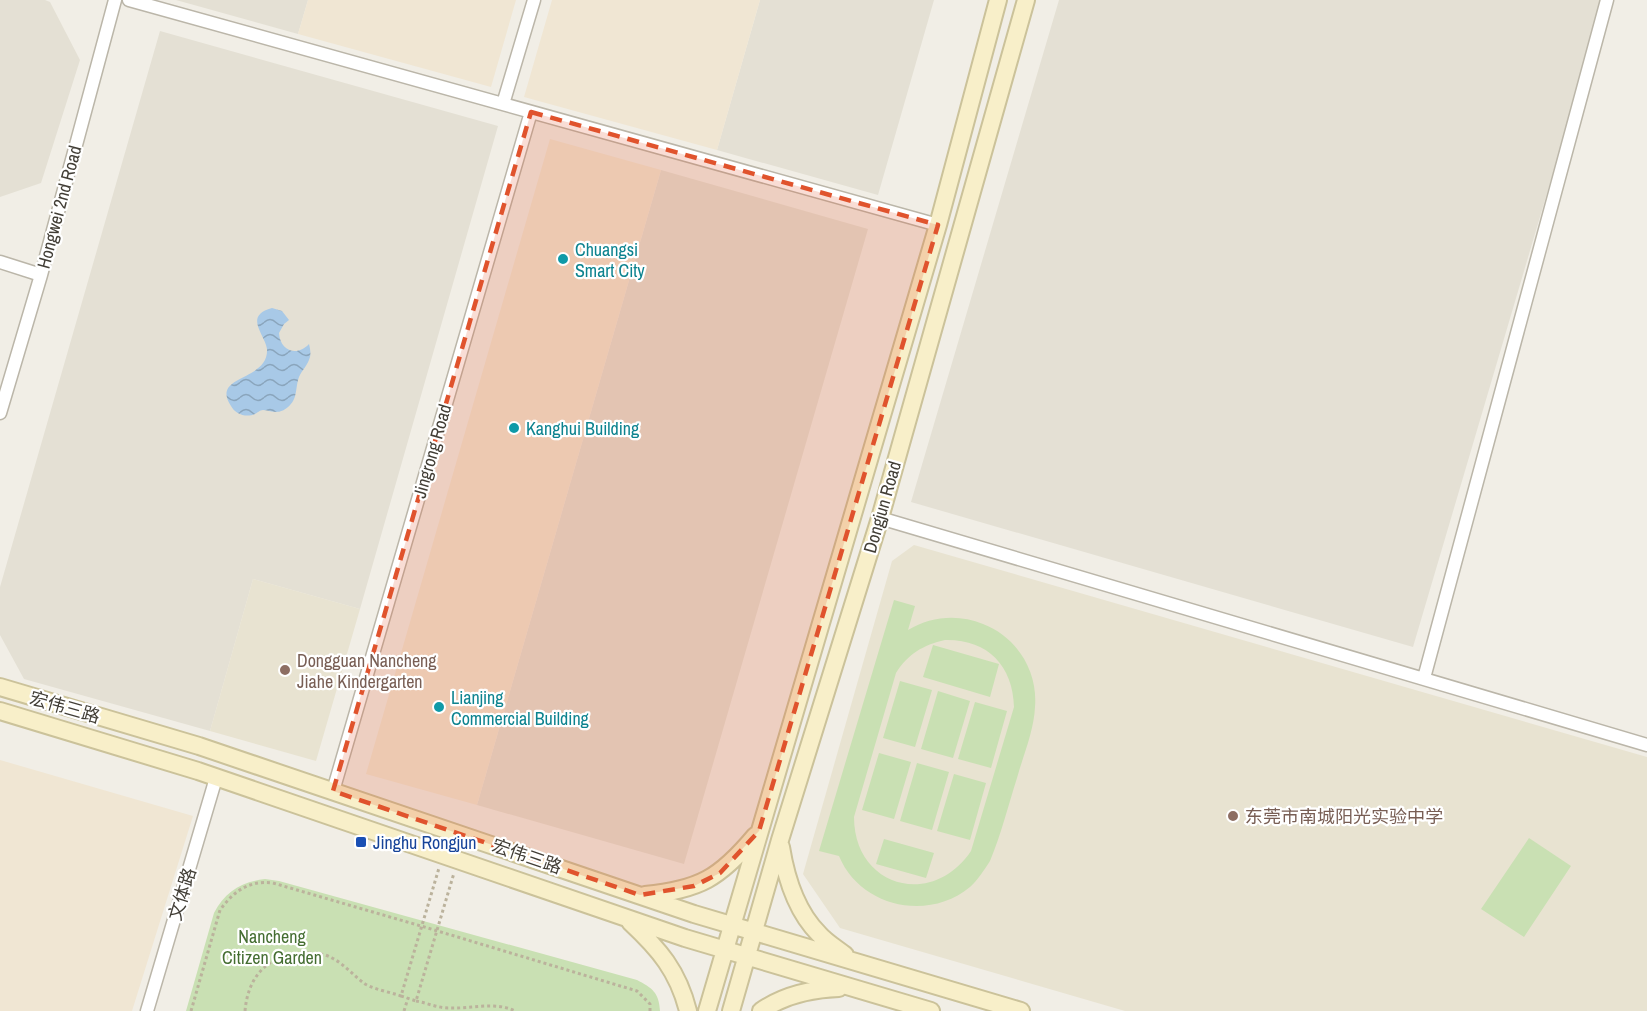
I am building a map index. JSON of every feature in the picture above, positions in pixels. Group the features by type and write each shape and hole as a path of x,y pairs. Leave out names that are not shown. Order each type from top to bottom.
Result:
{"street":[{"name":"Hongwei 2nd Road","path":"0,413 41,275 115,0"},
{"path":"129,0 938,225"},
{"path":"503,104 534,0"},
{"name":"Dongjun Road","path":"707,1011 938,225 998,0"},
{"name":"Dongjun Road","path":"731,1011 780,840 880,518 1026,0"},
{"path":"1424,678 1606,0"},
{"name":"Jingrong Road","path":"333,791 531,112"},
{"path":"0,262 41,275"},
{"path":"880,518 1647,745"},
{"name":"宏伟三路","path":"0,687 199,746 732,925 1021,1011"},
{"name":"宏伟三路","path":"0,711 216,778 746,957 931,1011"},
{"name":"文体路","path":"147,1011 216,778"},
{"path":"640,895 671,892 694,886 720,873 759,831"},
{"path":"780,840 785,870 797,903 818,933 850,960"},
{"path":"625,917 652,942 668,962 683,990 688,1011"},
{"path":"761,1011 792,995 820,988 851,988"}],"path":[{"path":"401,996 421,926 450,857"},
{"path":"416,1001 437,930 450,857"},
{"path":"191,1011 220,910 241,888 259,882 273,883 437,930 637,991 650,1004 650,1011"},
{"path":"244,1011 252,981 271,960 294,953 314,953 332,957 368,985 416,1001 445,1008 490,1006 515,1011"},
{"path":"405,1011 408,998"}],"highlighted area":[{"path":"531,112 938,225 759,831 720,873 694,886 640,895 333,791"}],"shaded area":[{"path":"0,0 50,2 80,60 41,183 0,197"},
{"path":"176,0 308,0 298,34"},
{"path":"308,0 516,0 491,87 298,34"},
{"path":"552,0 760,0 717,150 524,97"},
{"path":"760,0 934,0 878,195 717,150"},
{"path":"1059,0 1604,0 1413,647 911,502"},
{"path":"160,31 498,126 360,609 253,579 210,731 24,679 0,635 0,587"},
{"path":"550,139 661,170 477,805 366,774"},
{"path":"661,170 868,229 684,864 477,805"},
{"name":"东莞市南城阳光实验中学","path":"914,545 1647,757 1647,1011 1125,1011 840,928 803,874 892,561"},
{"name":"Dongguan Nancheng Jiahe Kindergarten","path":"253,579 360,609 316,761 210,731"},
{"path":"0,760 193,816 132,1011 0,1011"}],"green space":[{"path":"894,600 915,606 908,630 936,619 955,618 983,624 1006,637 1023,657 1033,681 1035,707 1033,725 998,841 990,861 976,881 953,898 935,904 916,906 897,904 862,887 849,873 839,856 819,851","holes":["945,640 973,644 995,657 1009,679 1014,707 971,851 955,869 936,880 917,884 898,882 881,874 867,860 857,841 854,817 896,673 911,656 923,648"]},
{"path":"933,645 999,664 990,697 923,677"},
{"path":"900,681 932,690 915,747 883,738"},
{"path":"938,691 970,701 953,758 921,749"},
{"path":"975,702 1007,711 991,768 958,759"},
{"path":"879,753 911,762 894,819 862,810"},
{"path":"917,763 949,772 932,830 900,821"},
{"path":"954,774 986,783 970,840 937,831"},
{"path":"1529,838 1571,866 1524,937 1481,909"},
{"path":"884,839 934,853 926,878 876,864"},
{"name":"Nancheng Citizen Garden","path":"265,879 637,980 654,991 660,1011 186,1011 218,906 235,889"}],"water":[{"path":"272,308 282,311 289,320 279,333 282,344 294,351 309,344 310,357 299,377 296,393 288,407 279,412 261,410 248,416 235,411 231,406 227,396 228,388 259,367 265,360 267,349 257,321 263,311"}],"place":[{"name":"Chuangsi Smart City","path":"563,259"},
{"name":"Kanghui Building","path":"514,428"},
{"name":"Dongguan Nancheng Jiahe Kindergarten","path":"285,670"},
{"name":"Lianjing Commercial Building","path":"439,707"},
{"name":"东莞市南城阳光实验中学","path":"1233,816"},
{"name":"Jinghu Rongjun","path":"361,842"}]}
